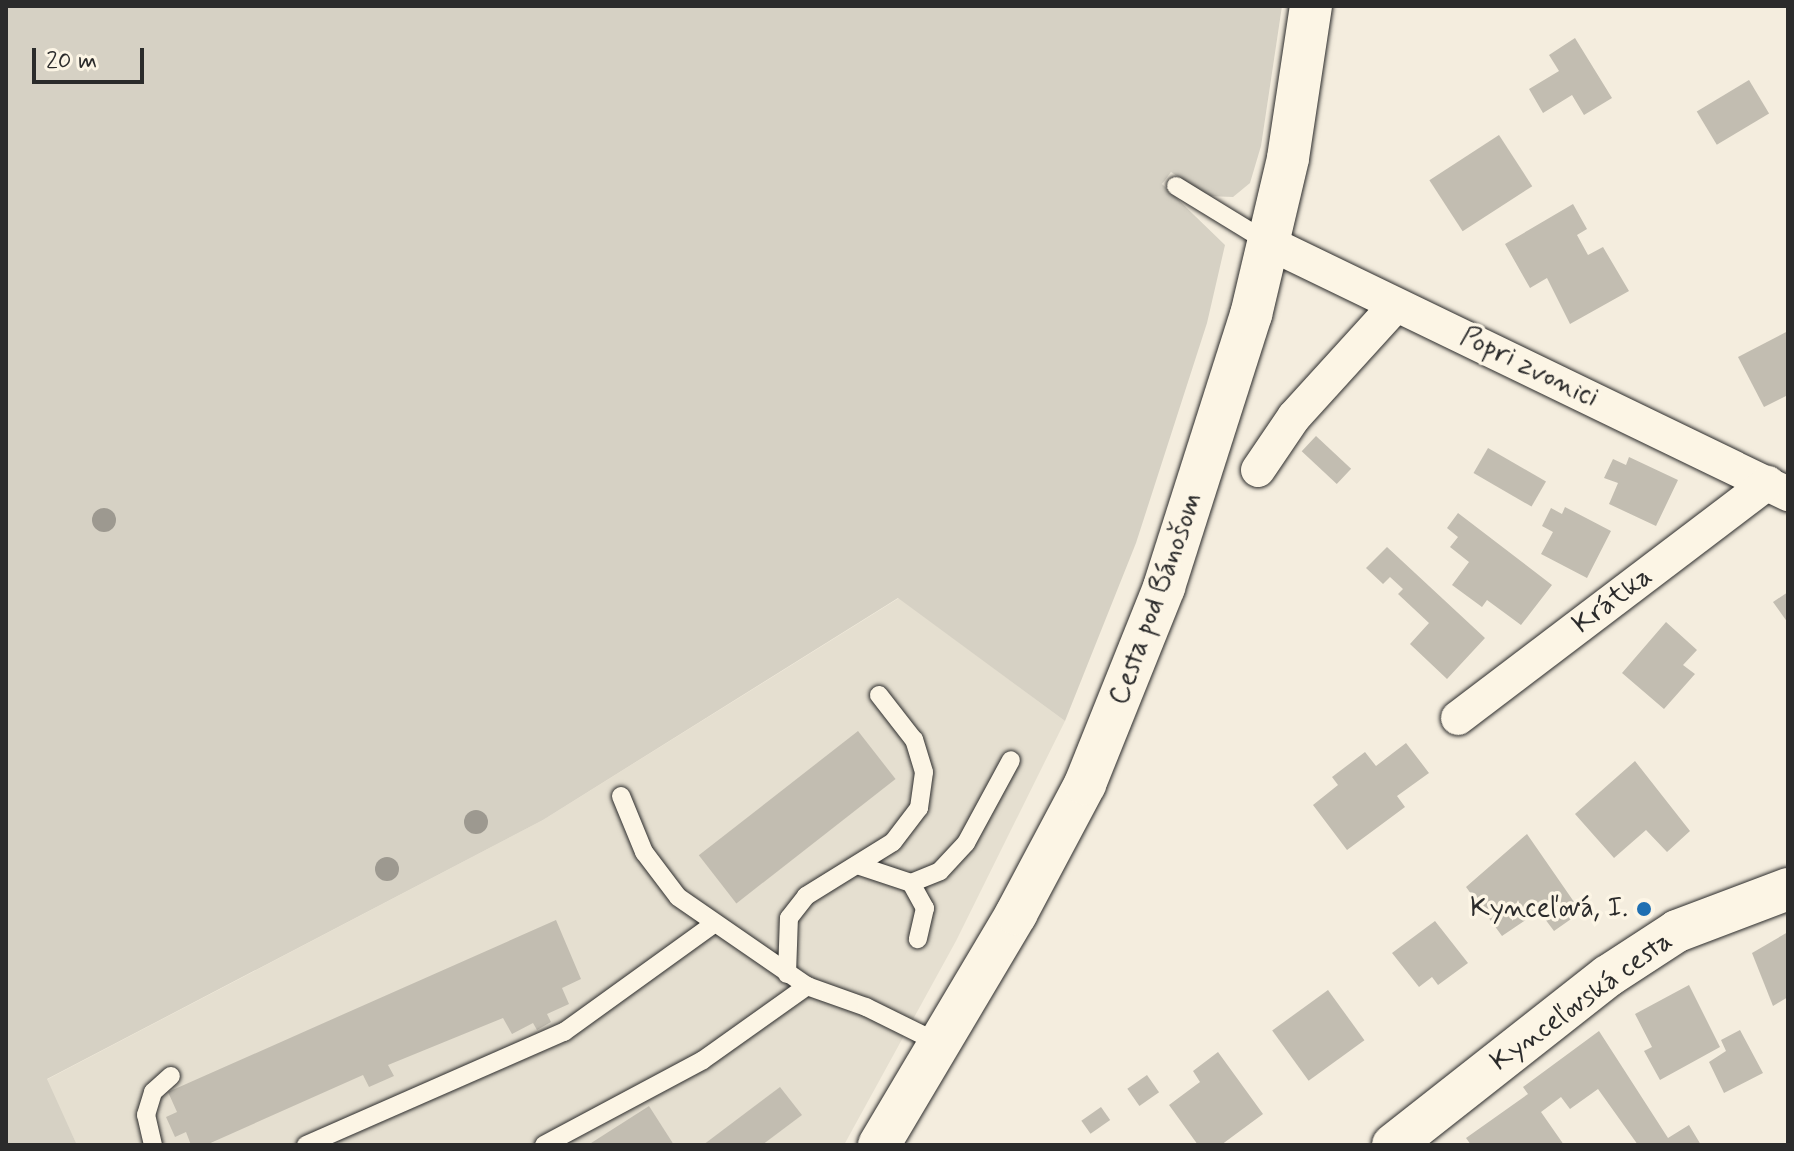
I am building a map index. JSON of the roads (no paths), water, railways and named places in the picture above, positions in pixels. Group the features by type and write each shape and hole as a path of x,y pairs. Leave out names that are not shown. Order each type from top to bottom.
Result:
{"street":[{"name":"Cesta pod Bánošom","path":"879,1145 1050,849 1121,699 1209,455 1269,243 1311,6"},
{"name":"Popri zvonici","path":"1269,243 1778,489"},
{"path":"1258,470 1294,417 1396,305"},
{"name":"Krátka","path":"1458,718 1778,489"},
{"name":"Kynceľovská cesta","path":"1393,1145 1608,976 1677,931 1788,889"}],"lane":[{"path":"1176,186 1269,243"},
{"path":"787,974 789,918 806,896 893,842 919,808 922,784 914,740 879,695"},
{"path":"857,865 911,883 940,871 966,843 1011,760"},
{"path":"621,796 644,852 678,897 807,986 866,1007 939,1043"},
{"path":"911,883 925,908 918,939"},
{"path":"306,1145 564,1032 714,924"},
{"path":"544,1145 703,1060 807,986"},
{"path":"153,1145 146,1115 153,1092 171,1076"}],"place":[{"name":"Kynceľová, I.","path":"1644,909"}]}
